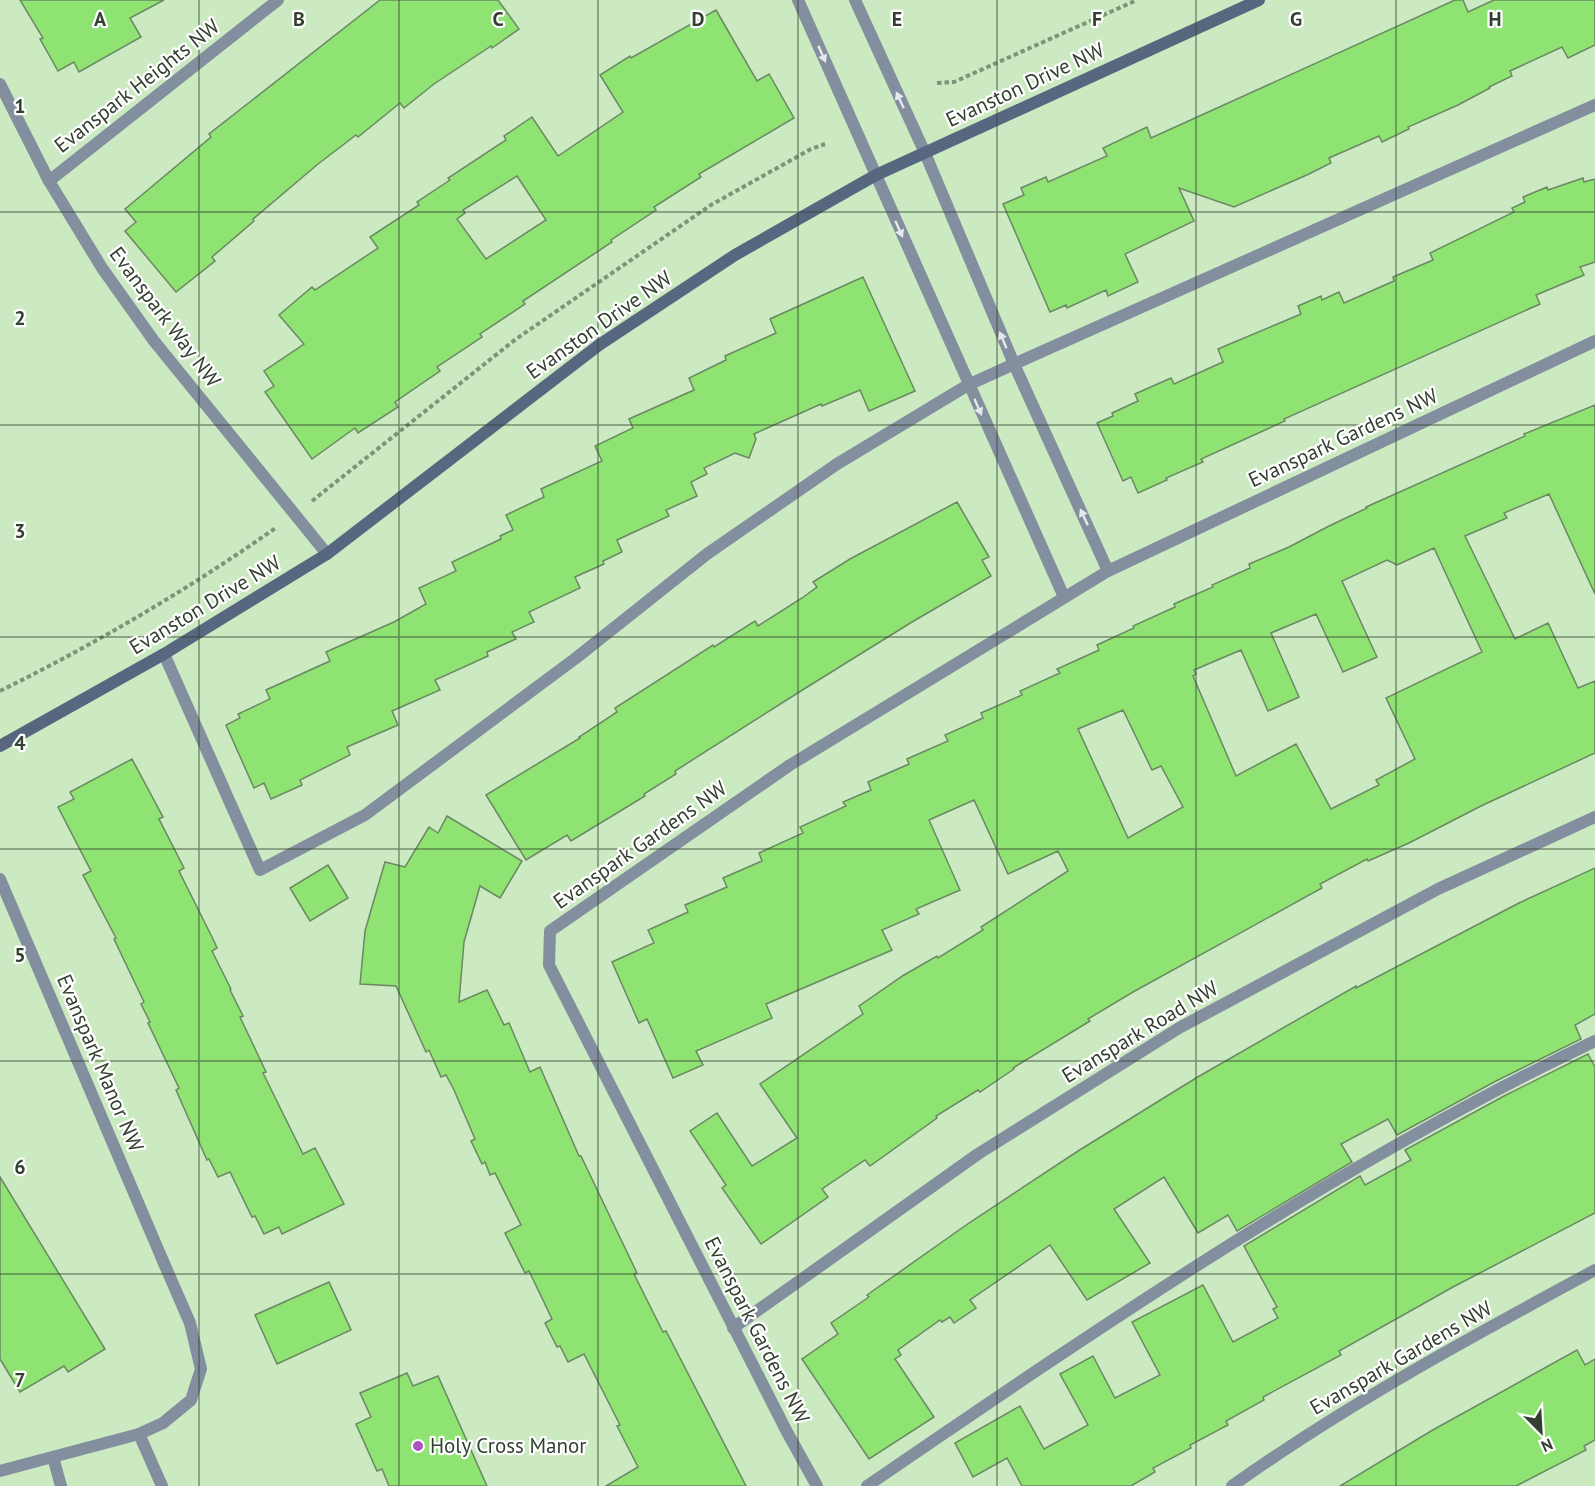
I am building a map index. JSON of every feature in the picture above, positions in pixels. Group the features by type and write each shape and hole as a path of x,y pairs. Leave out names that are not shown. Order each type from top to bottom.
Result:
{"street":[{"name":"Evanspark Heights NW","path":"49,181 278,0"},
{"path":"798,0 1064,597"},
{"path":"855,0 925,153 1014,364 1108,571"},
{"name":"Evanston Drive NW","path":"0,746 165,654 327,554 599,345 735,255 876,175 1259,0"},
{"name":"Evanspark Way NW","path":"0,84 49,181 102,268 154,341 327,554"},
{"path":"165,654 260,870 365,815 576,658 707,554 837,464 968,385 1595,105"},
{"name":"Evanspark Gardens NW","path":"817,1486 733,1328 549,965 550,931 790,765 1108,571 1595,341"},
{"name":"Evanspark Road NW","path":"733,1328 978,1154 1179,1028 1438,889 1595,817"},
{"name":"Evanspark Manor NW","path":"0,879 190,1323 201,1369 191,1400 163,1423 139,1434 0,1471"},
{"path":"867,1486 1015,1385 1275,1216 1518,1078 1595,1041"},
{"name":"Evanspark Gardens NW","path":"1232,1486 1275,1455 1436,1357 1595,1270"},
{"path":"139,1434 162,1486"},
{"path":"53,1457 61,1486"}],"path":[{"path":"937,83 954,82 1137,0"},
{"path":"0,691 55,664 180,593 294,514 516,339 629,260 711,205 811,149 825,144"}],"building":[{"path":"20,0 164,0 130,18 141,37 79,72 74,62 58,71 40,39 43,38"},
{"path":"380,0 498,0 519,29 434,84 404,108 400,103 358,137 356,135 318,164 212,257 215,261 176,292 125,231 136,222 125,209 211,137 209,134"},
{"path":"1455,0 1463,0 1468,12 1494,0 1595,0 1595,45 1568,58 1562,47 1510,71 1512,76 1458,105 1408,127 1409,129 1382,142 1379,136 1329,158 1331,163 1234,207 1179,188 1194,221 1125,254 1138,282 1108,296 1106,290 1067,308 1066,305 1050,312 1003,204 1024,195 1021,188 1046,177 1048,182 1107,156 1103,148 1147,127 1151,138"},
{"path":"716,10 757,81 769,74 794,118 699,174 701,177 654,207 656,210 611,240 612,242 523,301 525,304 480,334 482,337 437,367 440,371 395,402 398,407 358,433 355,428 312,459 265,392 274,386 264,371 304,344 279,315 312,287 315,290 378,248 370,237 419,205 417,202 450,180 448,178 506,140 504,136 532,117 558,156 623,112 600,75 630,56 631,58","holes":["517,176 546,220 486,259 457,219 465,213 463,210"]},
{"path":"1583,178 1584,182 1595,179 1595,262 1580,267 1584,275 1536,295 1540,304 1284,419 1285,421 1201,459 1203,462 1138,493 1131,477 1123,481 1097,423 1138,401 1135,394 1171,378 1174,384 1223,362 1218,349 1301,314 1298,306 1321,296 1322,300 1339,292 1344,303 1394,281 1393,277 1433,260 1430,253 1514,212 1512,208 1525,202 1523,197 1547,187 1548,190"},
{"path":"863,277 915,391 869,411 860,390 822,406 821,404 754,434 756,439 749,458 735,453 704,468 707,474 691,482 697,496 666,510 669,516 617,540 622,552 603,561 604,564 575,577 580,588 529,612 534,622 512,632 516,639 487,652 488,656 435,680 440,690 392,711 398,725 347,747 350,755 300,780 302,785 271,799 264,783 254,788 226,725 240,718 238,714 270,699 266,690 330,661 326,652 394,622 426,604 419,588 456,571 452,562 501,539 500,536 513,530 506,515 544,497 541,489 602,461 595,446 633,428 629,419 694,390 689,378 726,360 725,356 776,333 770,319"},
{"path":"1595,405 1595,594 1549,494 1504,513 1507,518 1465,536 1515,639 1548,623 1578,688 1595,681 1595,753 1481,806 1409,843 1368,861 1367,859 1320,884 1322,888 1133,992 1013,1068 980,1092 978,1090 936,1116 937,1118 870,1166 865,1160 822,1189 828,1197 761,1244 722,1188 726,1185 690,1131 717,1113 752,1166 797,1138 760,1084 863,1014 859,1006 904,975 937,956 938,958 983,930 981,927 1068,871 1058,851 1008,874 974,800 929,820 960,890 916,909 919,914 882,930 892,950 766,1004 772,1018 696,1051 703,1065 673,1078 647,1019 639,1023 612,962 654,943 648,930 688,912 685,905 727,887 723,878 762,861 759,853 803,833 800,827 846,806 843,802 871,790 868,782 909,764 907,759 948,741 945,735 983,718 981,713 1022,695 1020,691 1060,673 1057,669 1099,650 1097,645 1175,607 1174,604 1250,568 1249,564 1289,547 1366,507 1525,436 1524,434","holes":["1434,548 1482,652 1386,698 1415,759 1376,780 1379,785 1331,809 1296,744 1236,776 1193,676 1196,674 1194,670 1241,650 1268,711 1299,697 1271,633 1316,614 1343,672 1377,657 1342,581 1387,560 1397,565","1123,710 1152,770 1161,766 1183,807 1128,838 1078,729"]},
{"path":"957,502 989,557 982,560 991,576 912,622 675,771 676,774 644,794 645,796 571,841 567,835 526,860 486,795 580,738 617,712 615,708 713,645 714,647 755,621 758,626 802,598 817,587 813,582 850,559"},
{"path":"132,759 163,817 159,819 184,868 179,871 217,948 212,951 243,1016 240,1017 266,1072 263,1073 303,1154 315,1148 344,1204 282,1234 279,1227 264,1234 255,1216 252,1217 230,1172 218,1177 209,1159 207,1160 176,1090 179,1088 148,1023 150,1022 141,1004 144,1002 114,939 116,938 83,875 91,871 58,807 74,799 70,792"},
{"path":"447,816 522,861 500,898 480,886 464,942 459,1002 487,990 504,1025 509,1023 530,1072 540,1067 579,1156 637,1273 634,1274 746,1486 606,1486 638,1467 617,1426 620,1425 584,1354 568,1362 560,1346 557,1347 545,1323 552,1319 529,1271 525,1273 505,1233 521,1225 495,1173 490,1175 485,1162 482,1164 471,1141 475,1139 454,1090 446,1075 441,1077 429,1050 426,1052 396,986 360,984 365,931 385,862 405,867 429,827 438,833"},
{"path":"328,865 348,898 310,921 290,888"},
{"path":"1595,868 1595,1014 1575,1025 1581,1039 1496,1081 1397,1135 1388,1119 1341,1144 1352,1162 1237,1231 1228,1215 1198,1233 1164,1177 1114,1209 1150,1263 1087,1300 1050,1245 970,1300 976,1308 954,1323 950,1317 942,1322 940,1320 898,1350 901,1355 895,1359 934,1417 869,1459 802,1359 838,1334 831,1323 969,1223 1078,1151 1196,1078 1356,986 1356,988 1519,903"},
{"path":"1588,1054 1595,1067 1595,1213 1453,1287 1339,1351 1341,1355 1263,1397 1264,1400 1226,1421 1228,1425 1153,1468 1155,1472 1131,1486 1022,1486 1007,1458 973,1477 955,1443 1020,1406 1044,1449 1088,1425 1060,1374 1093,1356 1115,1398 1160,1375 1132,1322 1203,1285 1233,1342 1278,1318 1273,1309 1277,1307 1244,1246 1360,1176 1365,1185 1411,1160 1405,1150 1504,1096"},
{"path":"0,1177 105,1349 68,1372 64,1366 20,1392 0,1359"},
{"path":"329,1282 351,1330 277,1364 255,1315"},
{"path":"1577,1350 1585,1365 1595,1359 1595,1440 1584,1446 1586,1450 1516,1486 1340,1486 1431,1431"},
{"name":"Holy Cross Manor","path":"407,1373 413,1386 438,1376 487,1486 389,1486 382,1469 377,1471 356,1424 371,1417 360,1393"}],"place":[{"name":"Holy Cross Manor","path":"418,1446"}]}
